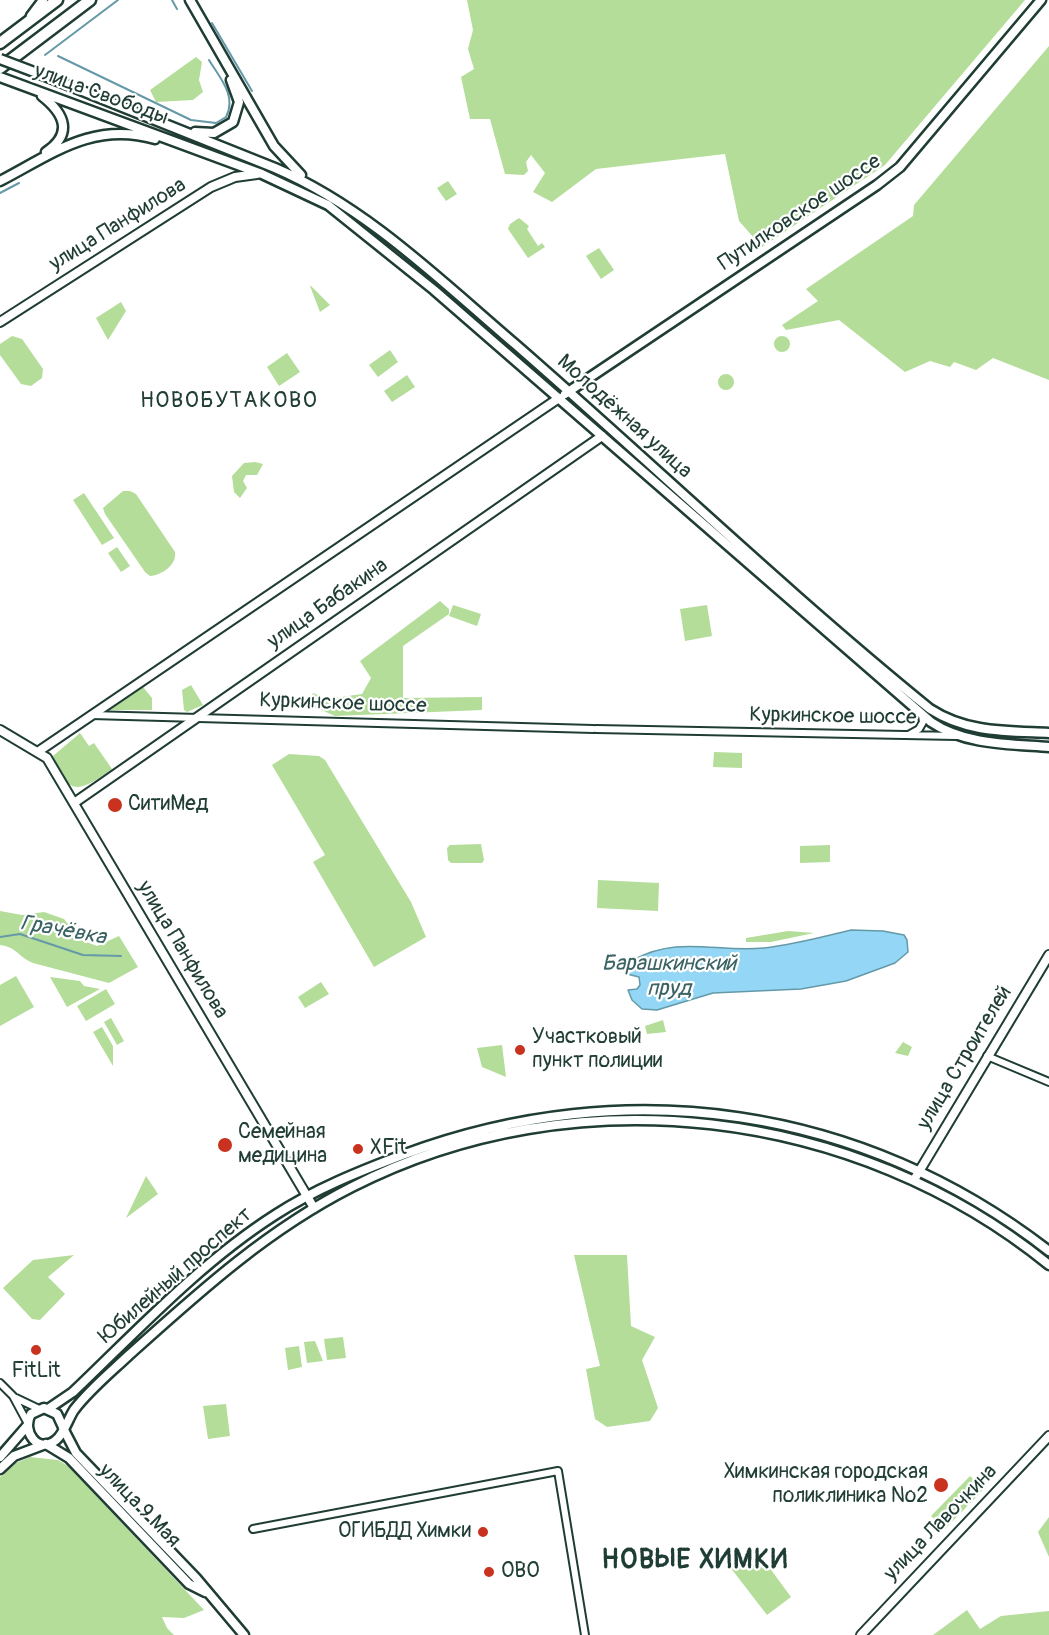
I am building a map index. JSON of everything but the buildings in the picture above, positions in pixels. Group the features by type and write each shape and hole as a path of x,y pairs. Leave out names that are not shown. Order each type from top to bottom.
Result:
{"highway":[{"path":"0,43 57,0"},
{"path":"0,68 90,0"}],"main road":[{"path":"25,24 43,0"},
{"path":"166,125 214,134 228,127 238,110 234,84 184,0"},
{"path":"190,0 274,146 293,169 311,183"},
{"name":"Путилковское шоссе","path":"559,398 892,173 916,148 1041,0"},
{"name":"улица Свободы","path":"0,59 166,125"},
{"name":"улица Свободы","path":"0,77 190,147"},
{"path":"0,176 44,154 61,139 63,130 59,113 35,90"},
{"name":"Молодёжная улица","path":"166,125 311,183 359,214 569,391 797,596 930,709 945,719 971,728 1049,733"},
{"path":"0,181 76,141 103,134 131,134 190,147"},
{"name":"Молодёжная улица","path":"190,147 307,193 347,219 559,398 921,714 939,727 962,736 1049,747"},
{"name":"Юбилейный проспект","path":"0,1456 27,1424 31,1414 72,1392 224,1253 268,1220 307,1196 376,1165 494,1126 553,1115 613,1110 693,1111 751,1119 880,1155 919,1171 945,1183 999,1215 1049,1251"},
{"name":"Юбилейный проспект","path":"0,1469 14,1456 57,1440 82,1401 209,1283 256,1246 314,1208 380,1174 458,1146 546,1126 620,1119 692,1121 776,1134 840,1153 914,1180 968,1209 1049,1265"},
{"path":"44,1409 57,1414 63,1428"},
{"path":"27,1424 31,1438 45,1444"},
{"name":"улица 9 Мая","path":"63,1428 76,1453 196,1578 205,1592 244,1635"},
{"name":"улица 9 Мая","path":"45,1444 69,1458 189,1584 205,1592"}],"street":[{"name":"улица Панфилова","path":"0,322 211,187 235,177 262,174"},
{"name":"улица Бабакина","path":"39,752 559,398"},
{"name":"улица Бабакина","path":"74,802 602,436"},
{"path":"222,717 222,703 227,696"},
{"path":"909,734 919,729 923,722 921,714"},
{"name":"Куркинское шоссе","path":"91,715 197,716 595,729 962,736"},
{"name":"улица Панфилова","path":"0,730 47,758 314,1208"},
{"name":"улица Строителей","path":"914,1180 1049,955"},
{"path":"987,1056 1049,1082"},
{"path":"0,1383 13,1396 27,1424"},
{"path":"13,1396 44,1409"},
{"name":"улица Лавочкина","path":"861,1635 1049,1436"},
{"path":"253,1529 558,1471 585,1635"}],"green space":[{"path":"467,0 1025,0 885,165 762,247 739,221 725,154 596,169 552,202 533,192 545,173 531,155 526,162 528,171 524,175 505,174 490,119 470,119 461,77 474,69 468,49 473,30"},
{"path":"1049,46 1049,380 993,358 976,370 954,362 950,367 930,361 905,372 839,320 786,330 782,325 818,301 806,289 913,216 914,205"},
{"path":"196,57 202,62 199,80 203,92 193,100 156,102 150,90"},
{"path":"448,181 457,194 446,201 437,188"},
{"path":"519,218 529,226 527,229 538,246 542,243 545,247 528,258 508,229 510,224"},
{"path":"599,248 614,270 601,279 586,256"},
{"path":"310,286 330,305 320,312"},
{"path":"121,302 126,311 108,340 96,318"},
{"path":"12,336 22,339 43,369 42,378 31,386 21,384 0,355 0,344"},
{"path":"782,336 790,344 782,352 774,344"},
{"path":"390,350 398,362 378,377 369,365"},
{"path":"287,353 300,372 279,386 267,367"},
{"path":"726,374 734,382 726,390 718,382"},
{"path":"407,375 415,387 392,402 384,391"},
{"path":"244,463 263,464 257,475 246,475 243,481 247,488 240,498 234,492 232,476"},
{"path":"123,491 136,494 175,552 174,561 159,574 150,576 145,572 105,514 103,508"},
{"path":"84,493 114,538 102,545 73,500"},
{"path":"117,547 130,566 121,572 108,553"},
{"path":"440,601 449,609 449,614 403,646 403,698 482,697 482,710 335,716 308,704 313,693 327,699 362,694 371,678 360,661"},
{"path":"453,605 481,614 477,626 449,616"},
{"path":"707,605 712,636 685,641 680,609"},
{"path":"191,685 203,705 187,712 184,710 182,690"},
{"path":"143,687 152,698 152,710 110,710"},
{"path":"80,733 89,746 94,743 112,769 92,782 77,787 64,780 53,756"},
{"path":"714,752 742,753 742,768 713,767"},
{"path":"289,754 319,756 325,760 411,902 426,937 374,967 313,862 325,855 272,765"},
{"path":"481,844 484,860 482,863 451,863 448,860 447,848 450,845"},
{"path":"830,845 830,862 800,863 800,846"},
{"path":"598,880 659,883 658,911 597,908"},
{"path":"0,911 22,915 44,912 64,919 81,940 97,946 119,936 138,967 109,983 33,963 14,950 0,945"},
{"path":"788,931 814,933 771,942 746,942 746,938"},
{"path":"16,976 34,1007 0,1026 0,985"},
{"path":"50,977 80,981 84,986 100,989 67,1007"},
{"path":"321,982 329,994 305,1008 298,997"},
{"path":"106,989 115,1004 86,1021 77,1006"},
{"path":"111,1018 124,1041 117,1045 104,1022"},
{"path":"663,1020 666,1032 647,1034 645,1026"},
{"path":"102,1027 113,1046 113,1066 93,1032"},
{"path":"903,1042 912,1047 908,1056 895,1053"},
{"path":"502,1045 506,1077 482,1067 477,1048"},
{"path":"146,1176 158,1194 126,1218"},
{"path":"74,1255 48,1277 65,1294 40,1320 32,1319 3,1288 33,1260"},
{"path":"574,1255 627,1255 631,1326 655,1337 642,1360 658,1408 650,1421 607,1427 595,1419 586,1369 600,1366"},
{"path":"343,1337 346,1358 327,1360 324,1339"},
{"path":"315,1341 323,1361 307,1363 304,1342"},
{"path":"299,1346 302,1367 288,1370 285,1348"},
{"path":"226,1404 230,1436 208,1439 203,1406"},
{"path":"30,1457 58,1460 68,1466 204,1610 184,1618 162,1617 167,1628 174,1635 0,1635 0,1477 16,1463"},
{"path":"970,1476 984,1489 945,1529 931,1516"},
{"path":"1049,1517 1049,1557 1038,1532"},
{"path":"755,1548 791,1597 767,1615 730,1567"},
{"path":"967,1610 980,1629 1001,1616 1049,1611 1049,1635 933,1635"}],"water":[{"name":"Барашкинский пруд","path":"851,930 883,931 904,935 908,952 895,963 846,981 801,989 713,993 657,1010 642,1009 632,1000 628,990 637,989 640,985 639,977 627,974 633,960 666,948 698,946 764,948"}],"waterway":[{"path":"45,55 118,0"},
{"path":"172,0 177,9"},
{"path":"212,23 252,91"},
{"path":"58,56 191,120 216,123 226,117 230,102 226,87 209,60"},
{"path":"0,193 19,183"},
{"name":"Грачёвка","path":"0,937 20,934 83,955 121,956"}],"place":[{"name":"СитиМед","path":"115,805"},
{"name":"Участковый пункт полиции","path":"520,1050"},
{"name":"Семейная медицина","path":"225,1145"},
{"name":"XFit","path":"358,1149"},
{"name":"FitLit","path":"36,1350"},
{"name":"Химкинская городская поликлиника №2","path":"941,1485"},
{"name":"ОГИБДД Химки","path":"483,1532"},
{"name":"ОВО","path":"489,1572"}],"district":[{"name":"НОВОБУТАКОВО","path":"229,401"},
{"name":"НОВЫЕ ХИМКИ","path":"695,1561"}]}
